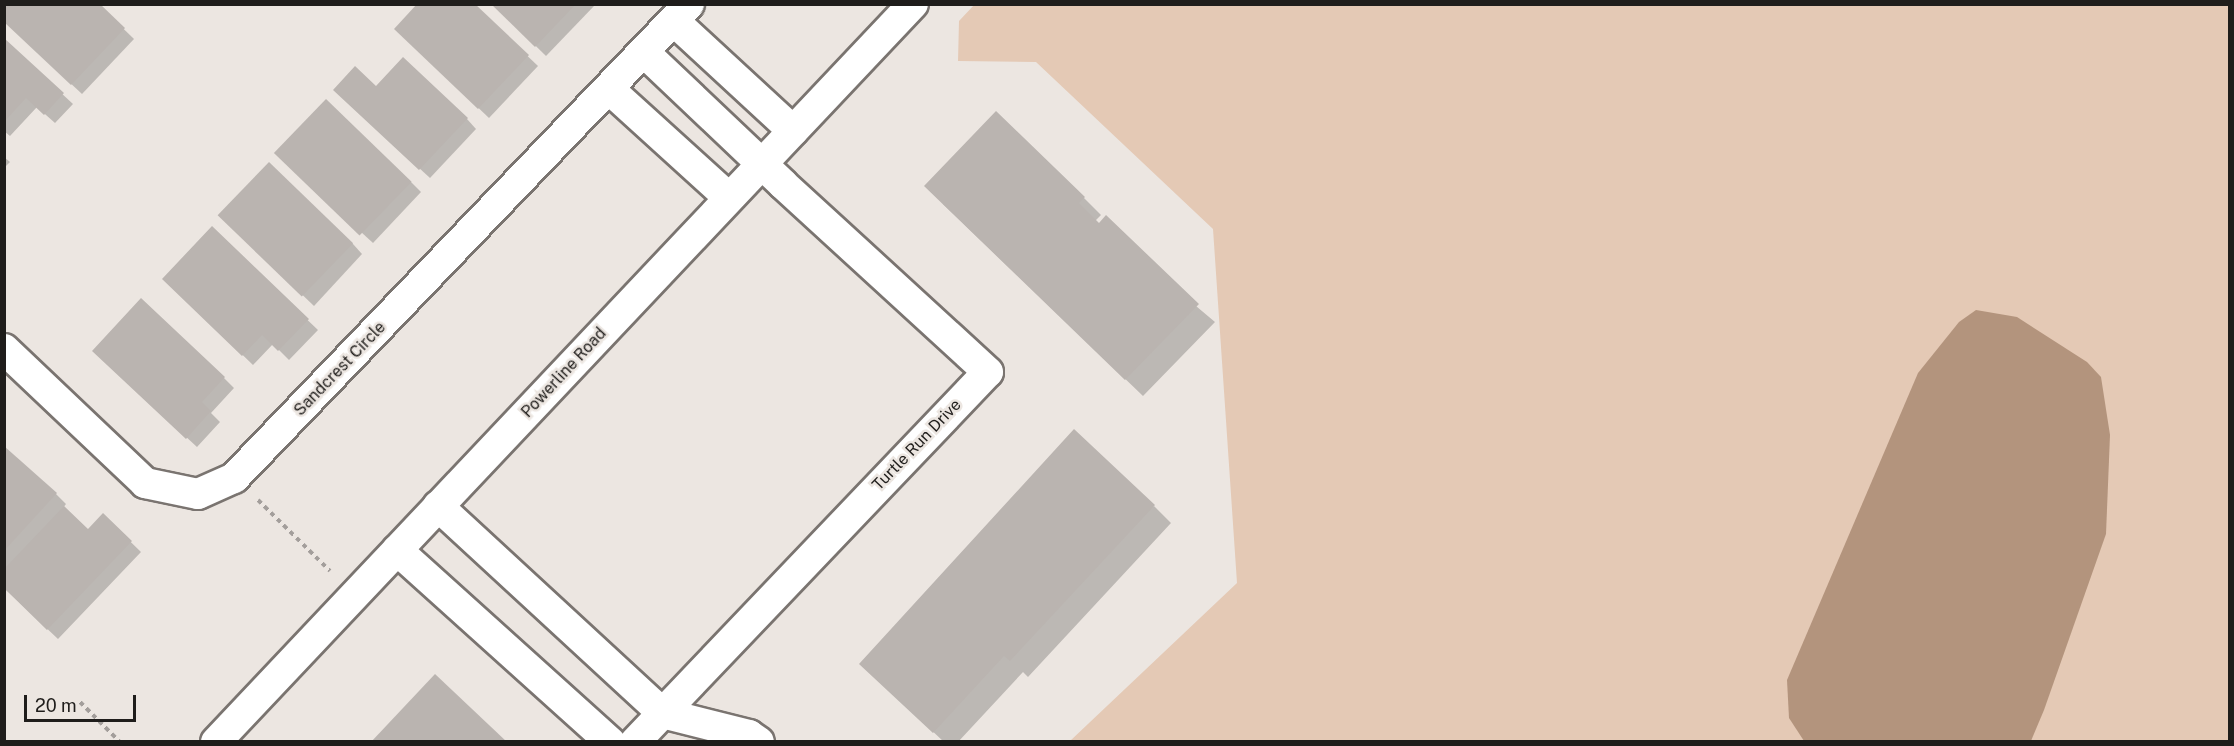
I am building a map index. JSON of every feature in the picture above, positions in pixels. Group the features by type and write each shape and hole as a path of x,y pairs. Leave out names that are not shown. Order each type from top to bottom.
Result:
{"street":[{"name":"Powerline Road","path":"216,741 913,4"},
{"path":"681,13 793,131"},
{"name":"Sandcrest Circle","path":"4,349 145,483 198,494 234,478 681,13"},
{"path":"644,52 762,164"},
{"path":"609,89 729,198"},
{"name":"Turtle Run Drive","path":"635,741 987,372 762,164"},
{"path":"438,506 662,713 749,735 759,741"},
{"path":"397,550 610,741"}],"path":[{"path":"251,494 354,595"},
{"path":"80,702 120,741"}],"shaded area":[{"path":"975,4 2229,5 2229,741 1070,741 1237,583 1213,229 1036,62 958,61 959,21"},
{"path":"1976,310 2017,317 2087,362 2101,377 2110,435 2106,534 2044,710 2031,741 1804,741 1789,718 1787,680 1918,373 1959,322"}],"building":[{"path":"4,4 100,4 125,28 71,85 4,22"},
{"path":"417,4 475,4 529,55 478,109 394,29"},
{"path":"491,4 576,4 535,47"},
{"path":"4,38 64,93 44,115 26,98 4,122"},
{"path":"403,57 468,118 419,170 333,90 355,66 376,86"},
{"path":"326,99 412,182 360,236 274,153"},
{"path":"996,111 1085,197 1079,203 1099,223 1106,215 1199,304 1125,380 924,186"},
{"path":"269,162 353,243 302,297 218,215"},
{"path":"212,226 309,319 278,351 262,335 242,356 162,279"},
{"path":"141,298 225,377 202,402 211,411 186,439 92,351"},
{"path":"1074,429 1155,505 1010,661 1004,656 933,733 859,664"},
{"path":"4,446 57,493 4,551"},
{"path":"64,506 88,529 103,513 132,541 47,630 5,589 5,568"},
{"path":"435,674 507,742 371,742"}]}
